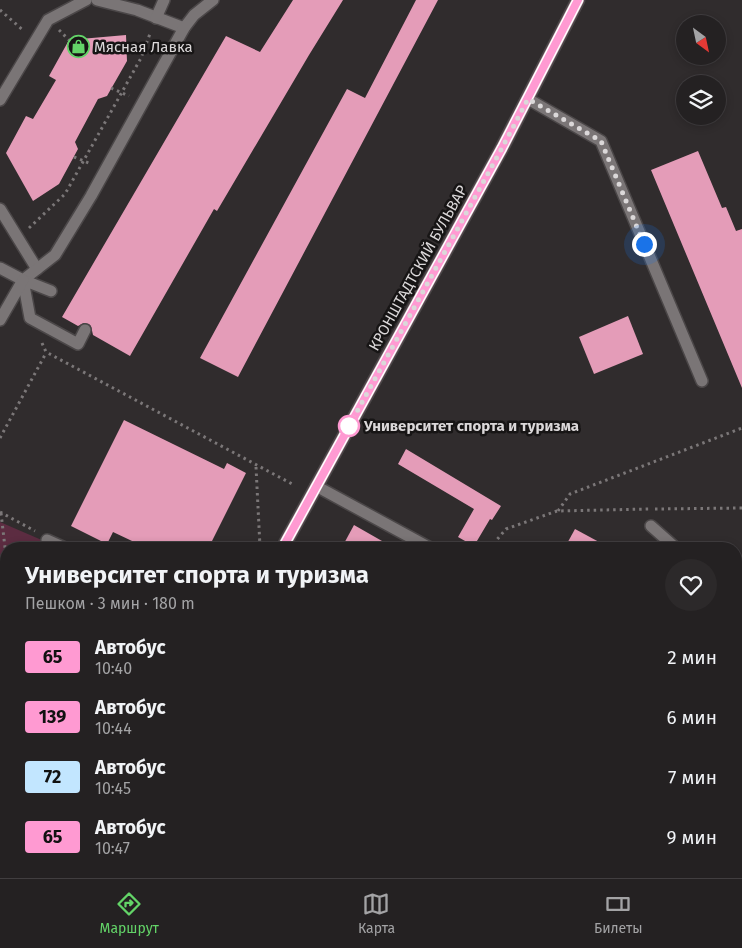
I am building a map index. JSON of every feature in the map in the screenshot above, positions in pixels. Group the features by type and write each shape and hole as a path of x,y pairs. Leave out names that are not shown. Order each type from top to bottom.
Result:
{"main road":[{"name":"КРОНШТАДТСКИЙ БУЛЬВАР","path":"286,542 502,148 578,0"}],"lane":[{"path":"0,100 48,20 86,0"},
{"path":"97,0 137,10 184,28"},
{"path":"156,18 164,0"},
{"path":"0,320 23,280 55,254 91,196 184,28 194,15 213,0"},
{"path":"528,99 601,141 702,381"},
{"path":"0,209 37,269"},
{"path":"0,268 51,291"},
{"path":"23,280 30,318 78,344 85,330"},
{"path":"316,486 419,542"},
{"path":"651,526 669,542"},
{"path":"47,540 51,542"}],"path":[{"path":"0,10 35,40"},
{"path":"18,238 65,194 141,58 156,18"},
{"path":"111,88 122,92"},
{"path":"74,157 83,160"},
{"path":"30,318 46,352 294,486"},
{"path":"0,438 46,352"},
{"path":"557,511 570,494 742,428"},
{"path":"256,466 260,542"},
{"path":"495,542 506,529 557,511 742,508"},
{"path":"0,512 30,527 47,540"},
{"path":"0,512 4,542"}],"shaded area":[{"path":"0,522 44,541 44,542 0,542"}],"building":[{"path":"293,0 343,0 217,211 214,209 130,356 93,335 89,324 84,323 78,326 62,317 226,36 260,52"},
{"path":"416,0 438,0 238,377 200,358 347,89 365,98"},
{"path":"126,35 127,61 107,96 98,99 75,142 78,149 59,184 33,201 6,153 26,116 33,119 56,80 49,76 69,40"},
{"path":"698,151 722,208 726,207 736,231 742,229 742,388 651,170"},
{"path":"628,316 643,354 594,374 579,337"},
{"path":"124,420 224,469 227,463 246,473 212,542 134,542 113,532 108,542 103,542 71,526"},
{"path":"406,449 501,506 492,520 490,519 476,542 467,542 458,537 474,509 398,464"},
{"path":"354,525 384,542 345,542"},
{"path":"575,529 599,542 568,542"}],"bus line":[{"name":"65","path":"286,542 502,148 578,0"}],"place":[{"name":"Мясная Лавка","path":"78,47"},
{"name":"Университет спорта и туризма","path":"349,426"}],"route":[{"path":"349,426 528,99 601,141 644,244"}]}
